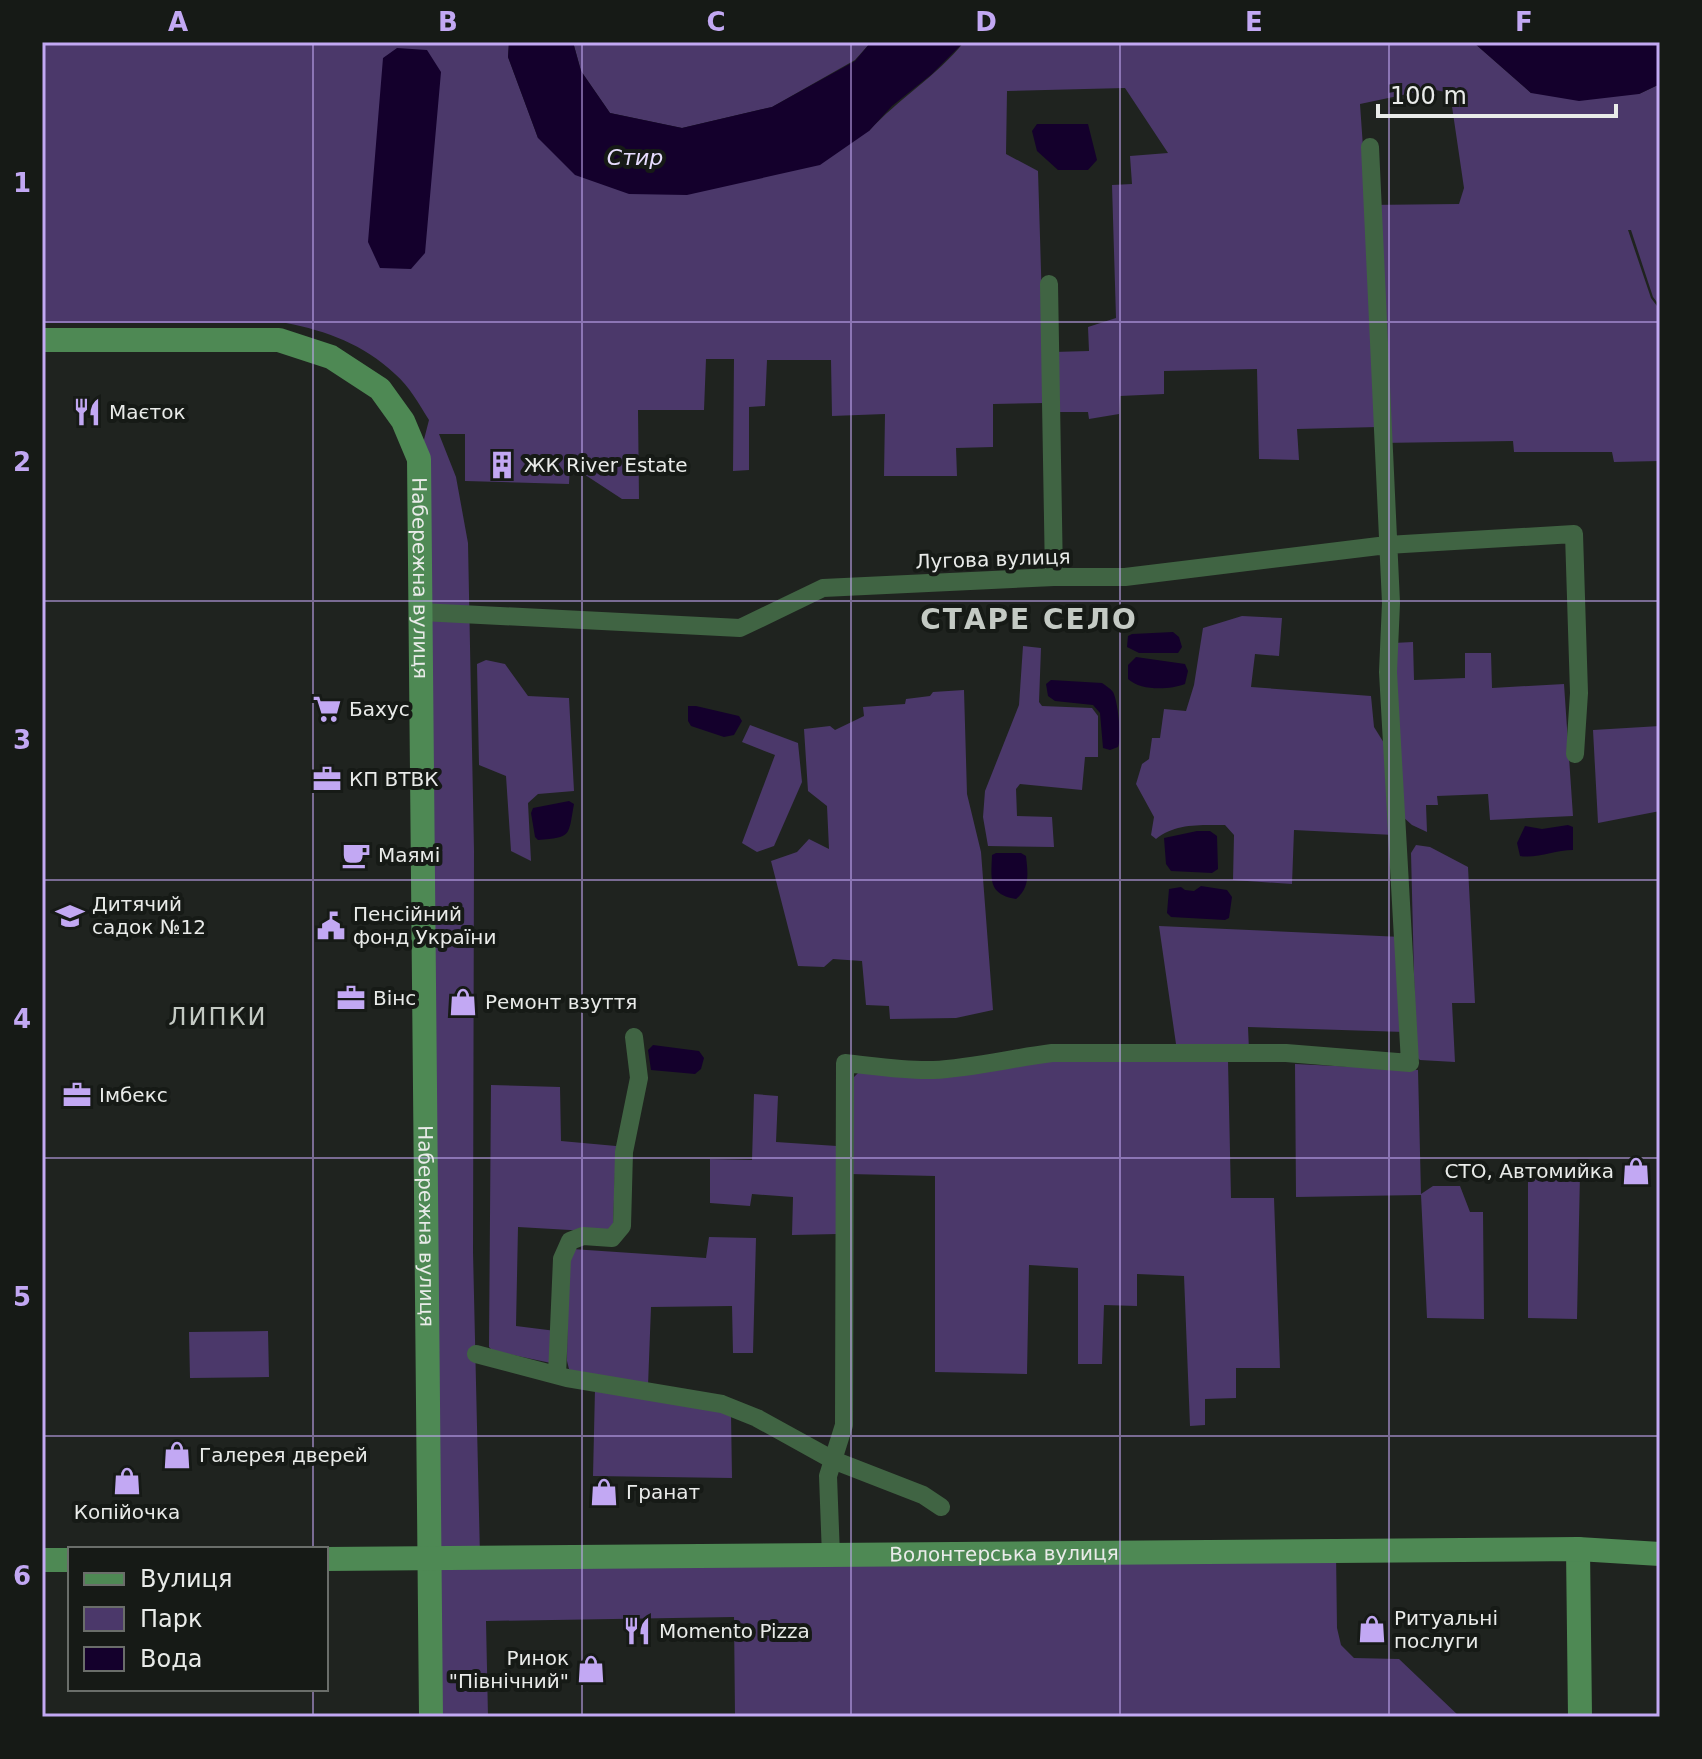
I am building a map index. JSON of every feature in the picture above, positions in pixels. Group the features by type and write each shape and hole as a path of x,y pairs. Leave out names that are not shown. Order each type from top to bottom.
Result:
{"street":[{"path":"831,1556 828,1476 844,1425 845,1063 930,1070 976,1067 1052,1053 1286,1053 1410,1063 1388,672 1391,603 1370,147"},
{"path":"1049,284 1054,577"},
{"name":"Набережна вулиця","path":"42,340 279,340 331,357 380,389 403,421 419,459 431,1717"},
{"name":"Лугова вулиця","path":"421,612 740,628 823,588 1054,577 1125,577 1387,545 1574,534 1579,693 1575,754"},
{"path":"557,1375 562,1259 570,1241 583,1236 612,1238 622,1226 624,1152 639,1078 634,1037"},
{"path":"476,1354 557,1375 722,1404 757,1418 833,1460 923,1495 941,1507"},
{"path":"1578,1549 1580,1717"},
{"name":"Волонтерська вулиця","path":"328,1559 1578,1549 1660,1554"},
{"path":"42,1560 68,1560"}],"green space":[{"path":"42,42 509,42 508,57 538,138 869,131 942,66 964,42 1473,42 1531,93 1639,94 1660,84 1660,306 1653,297 1631,230 1628,230 1651,298 1660,310 1660,461 1614,462 1612,452 1514,452 1513,441 1380,443 1378,427 1297,429 1299,460 1259,459 1257,369 1164,371 1164,394 1120,396 1119,414 1089,419 1088,412 1059,412 1053,352 1089,351 1088,327 1116,318 1112,185 1132,184 1130,156 1168,153 1125,88 1007,91 1006,154 1038,171 1045,403 993,404 993,447 956,448 957,476 884,476 885,414 832,416 831,360 767,360 765,406 749,407 749,470 733,471 734,359 706,359 704,410 638,410 639,499 622,499 570,465 569,484 465,481 465,434 439,434 456,477 468,543 474,851 473,1252 480,1557 1336,1552 1337,1628 1341,1645 1354,1658 1399,1659 1460,1717 735,1717 734,1617 486,1621 488,1717 431,1717 419,459 429,420 405,384 370,354 344,340 301,326 286,323 42,323","holes":["1431,89 1450,93 1464,188 1459,204 1367,205 1360,104"]},
{"path":"573,42 871,42 855,60 772,107 682,128 610,113 581,71"},
{"path":"1242,616 1282,618 1279,656 1255,654 1251,687 1371,696 1374,727 1384,743 1394,835 1294,830 1292,884 1233,880 1234,835 1225,825 1180,828 1156,839 1151,835 1154,817 1136,784 1142,764 1149,759 1152,738 1160,738 1164,709 1186,711 1194,685 1203,628"},
{"path":"1413,642 1414,680 1465,678 1465,653 1491,653 1492,688 1564,684 1573,816 1490,820 1488,794 1437,796 1438,805 1426,805 1427,832 1402,816 1393,643"},
{"path":"1023,646 1041,648 1039,702 1042,706 1092,708 1098,716 1098,757 1085,757 1082,790 1020,784 1016,789 1017,816 1052,817 1054,847 988,846 983,817 985,791 1019,705"},
{"path":"486,660 505,664 528,696 569,698 574,791 538,794 528,803 531,861 511,851 506,776 479,765 477,664"},
{"path":"964,690 967,794 981,852 993,1010 956,1018 890,1019 889,1006 866,1005 862,961 833,959 824,967 798,966 771,861 797,852 809,839 829,849 827,806 808,791 804,729 830,726 835,730 864,716 863,707 905,704 906,699 930,696 933,692"},
{"path":"750,725 798,743 802,782 774,846 757,852 742,843 775,755 742,742"},
{"path":"1660,726 1660,811 1598,823 1593,730"},
{"path":"1416,845 1430,847 1468,867 1475,1003 1452,1003 1455,1062 1420,1060 1416,1056 1411,853"},
{"path":"1159,926 1402,937 1405,1032 1248,1027 1249,1050 1182,1049 1176,1044"},
{"path":"1053,1059 1228,1061 1231,1198 1274,1198 1280,1368 1236,1368 1236,1398 1205,1399 1205,1425 1190,1426 1184,1276 1137,1274 1137,1306 1104,1305 1102,1364 1078,1364 1078,1268 1029,1265 1027,1374 935,1372 935,1176 849,1174 852,1079 858,1073"},
{"path":"1295,1064 1418,1070 1421,1194 1433,1186 1460,1186 1470,1212 1483,1212 1484,1319 1427,1318 1421,1195 1296,1197"},
{"path":"491,1085 560,1087 561,1141 616,1146 613,1226 605,1232 518,1227 516,1326 556,1331 551,1363 493,1351 489,1347"},
{"path":"754,1094 778,1096 776,1142 837,1146 837,1234 792,1235 793,1197 752,1194 750,1206 710,1203 710,1159 752,1160"},
{"path":"1547,1172 1580,1173 1577,1319 1528,1318 1528,1182"},
{"path":"709,1237 756,1238 753,1353 733,1353 732,1306 651,1307 648,1386 576,1374 569,1369 568,1266 572,1249 706,1258"},
{"path":"268,1331 269,1377 190,1378 189,1332"},
{"path":"595,1389 731,1414 732,1478 593,1476"}],"water":[{"name":"Стир","path":"509,42 573,42 581,71 610,113 682,128 772,107 855,61 871,42 964,42 932,74 892,106 869,131 820,165 687,195 629,194 575,175 538,138 508,57"},
{"path":"1473,42 1660,42 1660,84 1639,94 1579,101 1531,93"},
{"path":"397,48 427,50 441,72 425,253 411,269 380,268 368,242 383,58"},
{"path":"1037,124 1088,124 1097,160 1088,170 1058,170 1037,151 1032,131"},
{"path":"1173,632 1179,637 1182,647 1178,653 1139,653 1127,647 1128,636 1132,634"},
{"path":"1136,657 1185,664 1188,671 1185,684 1155,688 1134,683 1128,679 1128,665"},
{"path":"1051,680 1102,683 1111,689 1118,711 1118,747 1110,750 1103,748 1100,713 1093,705 1055,701 1048,696 1046,684"},
{"path":"688,706 739,716 742,721 734,735 724,737 691,726"},
{"path":"569,801 574,804 566,833 557,838 538,840 531,813 533,808"},
{"path":"1525,826 1542,829 1573,827 1573,850 1520,856 1517,843"},
{"path":"1210,831 1217,836 1218,869 1212,873 1171,871 1166,864 1164,838"},
{"path":"1021,853 1026,856 1026,885 1016,899 1000,894 993,884 992,855"},
{"path":"1201,886 1227,890 1232,897 1229,918 1171,917 1167,913 1169,889 1181,887 1194,891"},
{"path":"653,1045 699,1051 704,1058 701,1069 695,1074 651,1070 648,1050"}],"place":[{"name":"Маєток","path":"87,412"},
{"name":"ЖК River Estate","path":"502,465"},
{"name":"Бахус","path":"327,709"},
{"name":"КП ВТВК","path":"327,779"},
{"name":"Маямі","path":"356,855"},
{"name":"Дитячий садок №12","path":"70,916"},
{"name":"Пенсійний фонд України","path":"331,926"},
{"name":"Вінс","path":"351,998"},
{"name":"Ремонт взуття","path":"463,1002"},
{"name":"Імбекс","path":"77,1095"},
{"name":"СТО, Автомийка","path":"1636,1171"},
{"name":"Галерея дверей","path":"177,1455"},
{"name":"Копійочка","path":"127,1481"},
{"name":"Гранат","path":"604,1492"},
{"name":"Ритуальні послуги","path":"1372,1629"},
{"name":"Momento Pizza","path":"637,1631"},
{"name":"Ринок \"Північний\"","path":"591,1669"}],"district":[{"name":"СТАРЕ СЕЛО","path":"1029,619"},
{"name":"ЛИПКИ","path":"218,1017"}]}
